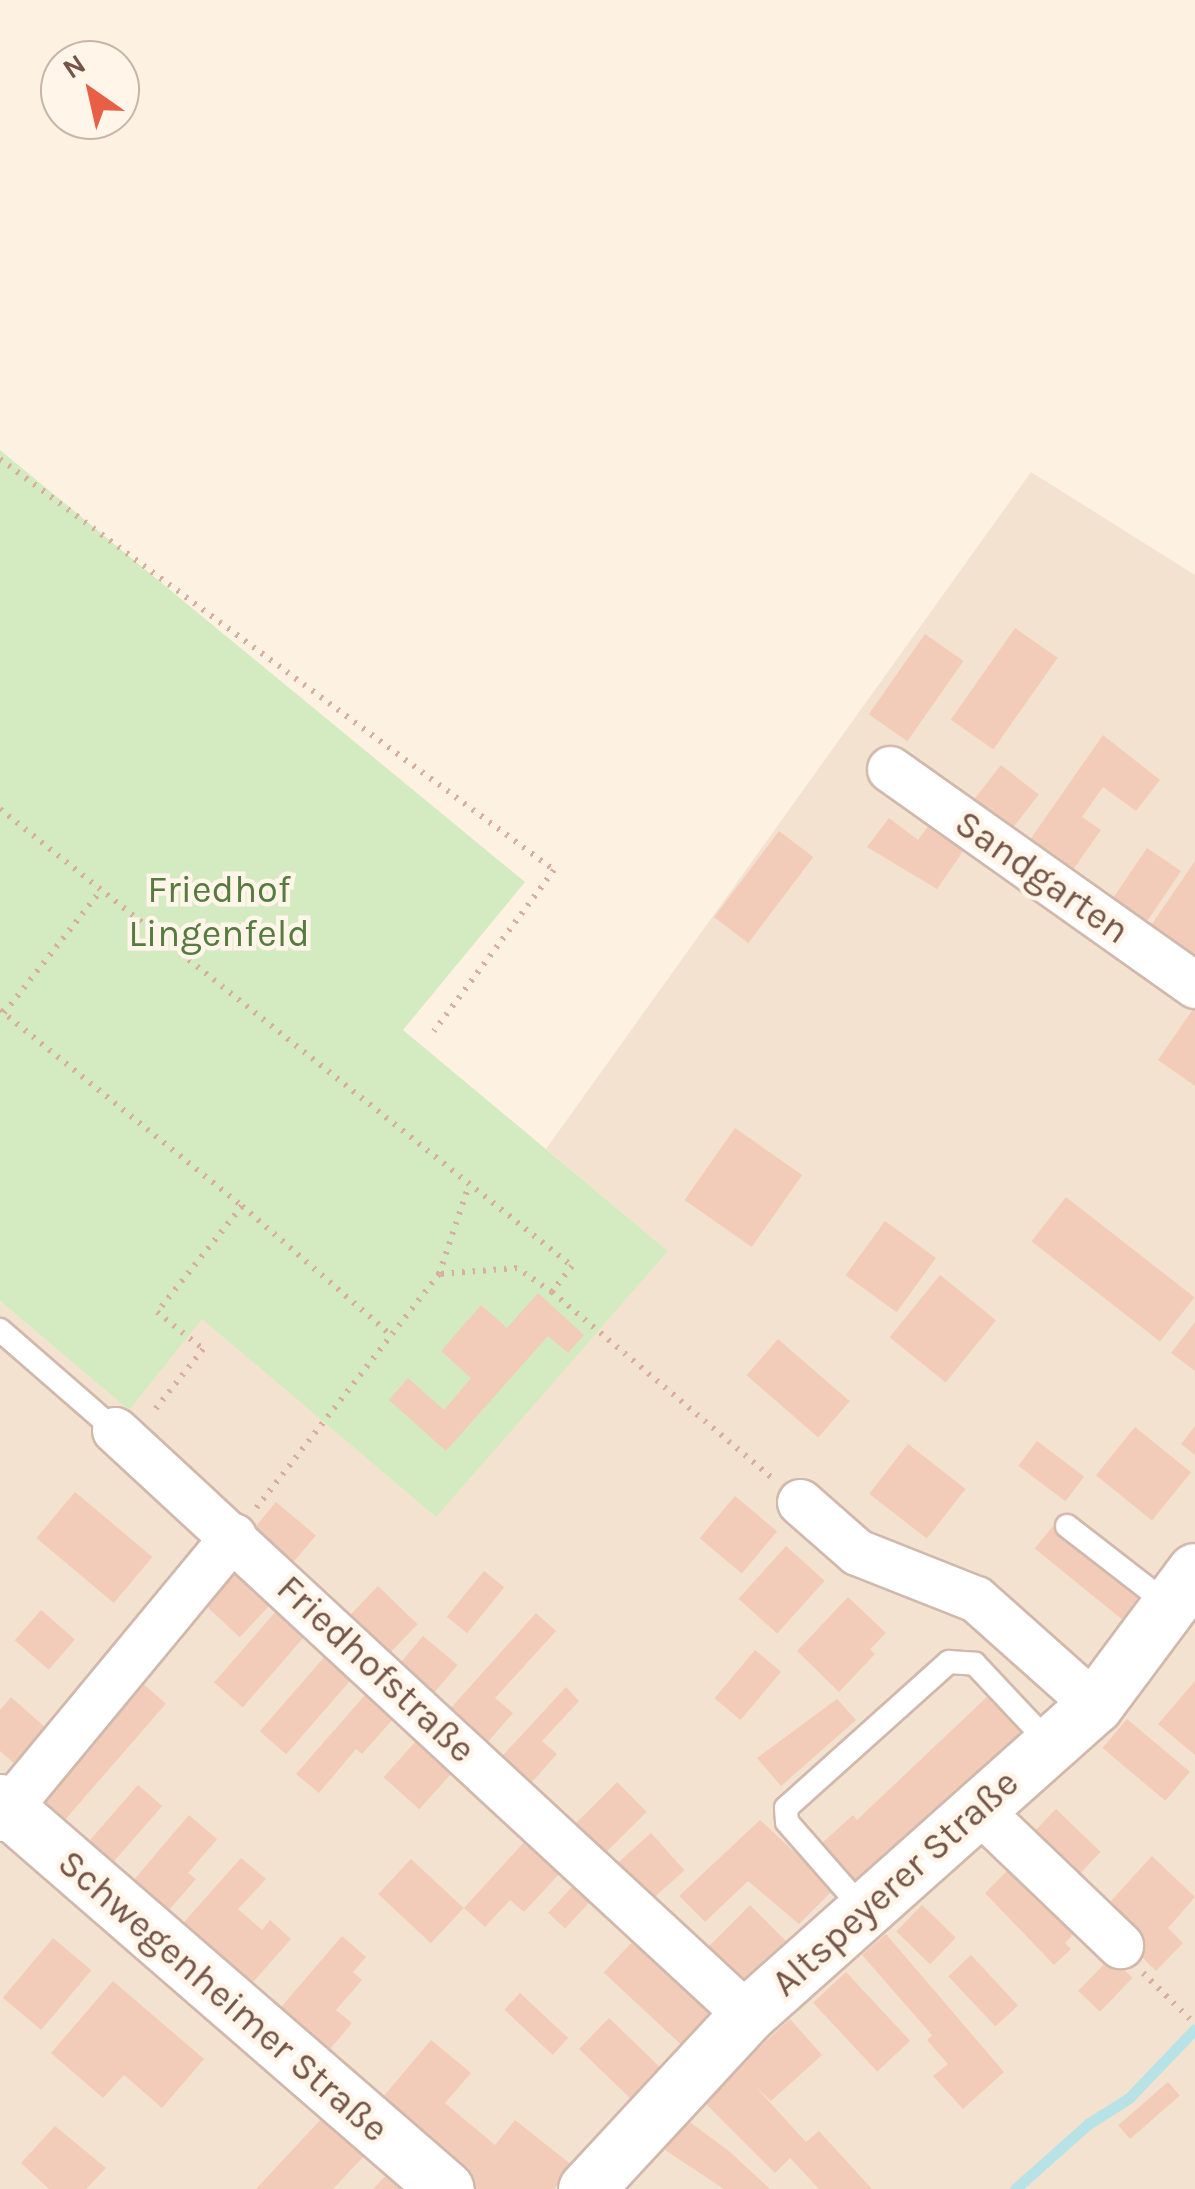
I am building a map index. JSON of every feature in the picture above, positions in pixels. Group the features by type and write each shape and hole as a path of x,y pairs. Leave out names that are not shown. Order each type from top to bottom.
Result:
{"main road":[{"name":"Altspeyerer Straße","path":"586,2189 746,2015 1095,1704 1182,1588"},
{"name":"Schwegenheimer Straße","path":"2,1810 446,2189"}],"street":[{"name":"Sandgarten","path":"890,769 1195,985"},
{"name":"Friedhofstraße","path":"121,1437 233,1536 746,2015"},
{"path":"800,1502 858,1552 976,1600 1095,1704"},
{"path":"2,1810 233,1536"},
{"path":"978,1809 1120,1945"}],"lane":[{"name":"Friedhofstraße","path":"0,1330 121,1437"},
{"path":"1068,1526 1182,1588"},
{"path":"864,1910 787,1822 786,1808 949,1662 975,1664 1050,1744"}],"path":[{"path":"0,459 554,870 434,1030"},
{"path":"0,809 572,1266 552,1292"},
{"path":"101,890 2,1012 242,1206 392,1336"},
{"path":"233,1536 439,1274 469,1185"},
{"path":"121,1437 204,1349 156,1312 242,1206"},
{"path":"439,1274 517,1268 552,1292 800,1502"},
{"path":"1120,1945 1192,2021"}],"shaded area":[{"path":"1031,472 1195,575 1195,2189 0,2189 0,1301 128,1409 201,1318 435,1516 668,1251 546,1149"}],"green space":[{"name":"Friedhof Lingenfeld","path":"0,450 525,882 403,1030 668,1251 436,1517 202,1319 129,1410 0,1301"}],"building":[{"path":"1015,628 1058,658 993,750 951,720"},
{"path":"925,634 964,661 907,741 869,714"},
{"path":"1103,735 1160,780 1136,811 1103,787 1082,817 1101,830 1070,874 1027,844"},
{"path":"1001,765 1039,795 1010,832 972,802"},
{"path":"889,818 918,840 929,825 964,850 937,889 867,847"},
{"path":"779,831 813,857 748,943 714,917"},
{"path":"1147,848 1181,871 1145,924 1111,901"},
{"path":"1195,861 1195,956 1192,959 1150,927"},
{"path":"1195,1006 1195,1086 1158,1060"},
{"path":"735,1128 802,1175 752,1247 685,1200"},
{"path":"1066,1197 1194,1297 1160,1341 1032,1241"},
{"path":"885,1221 936,1258 897,1312 846,1275"},
{"path":"940,1275 996,1320 946,1382 890,1337"},
{"path":"538,1293 584,1335 568,1353 548,1336 446,1451 389,1400 408,1378 444,1410 471,1378 441,1351 481,1305 507,1328"},
{"path":"1195,1322 1195,1371 1171,1353"},
{"path":"778,1339 850,1401 818,1438 747,1375"},
{"path":"1195,1426 1195,1455 1181,1444"},
{"path":"1135,1427 1191,1472 1152,1520 1096,1475"},
{"path":"1037,1441 1084,1477 1065,1501 1018,1466"},
{"path":"908,1444 966,1489 927,1539 869,1494"},
{"path":"75,1492 152,1557 114,1603 36,1538"},
{"path":"735,1496 777,1531 742,1573 700,1538"},
{"path":"276,1502 316,1535 286,1571 246,1538"},
{"path":"1053,1526 1144,1600 1126,1622 1035,1549"},
{"path":"786,1546 825,1581 777,1634 738,1599"},
{"path":"231,1569 270,1605 240,1637 201,1601"},
{"path":"484,1571 504,1587 467,1633 447,1617"},
{"path":"378,1586 418,1624 381,1662 342,1623"},
{"path":"848,1597 886,1633 870,1649 875,1654 839,1692 797,1651"},
{"path":"41,1610 75,1640 49,1670 15,1640"},
{"path":"277,1610 306,1635 243,1707 214,1682"},
{"path":"536,1613 556,1631 495,1698 513,1713 479,1752 441,1719"},
{"path":"423,1636 457,1665 427,1702 392,1673"},
{"path":"755,1650 781,1672 741,1720 715,1698"},
{"path":"326,1655 352,1678 286,1754 260,1731"},
{"path":"1195,1681 1195,1755 1158,1724"},
{"path":"141,1682 166,1704 61,1824 36,1803"},
{"path":"566,1687 579,1701 542,1741 557,1754 523,1792 494,1765"},
{"path":"990,1694 1031,1741 861,1891 820,1845 853,1815 857,1820"},
{"path":"365,1695 393,1719 362,1754 356,1749 319,1793 296,1774"},
{"path":"11,1697 56,1737 24,1772 0,1751 0,1710"},
{"path":"837,1699 856,1720 781,1786 757,1758"},
{"path":"1127,1719 1190,1772 1165,1801 1103,1748"},
{"path":"417,1740 453,1772 419,1809 384,1777"},
{"path":"617,1782 647,1812 600,1858 570,1829"},
{"path":"138,1785 162,1806 111,1865 87,1844"},
{"path":"1056,1809 1101,1852 1068,1886 1023,1843"},
{"path":"189,1815 217,1839 188,1873 196,1879 162,1918 127,1888"},
{"path":"760,1820 834,1889 799,1924 748,1881 705,1922 679,1896"},
{"path":"651,1833 684,1870 645,1906 612,1868"},
{"path":"525,1841 560,1873 524,1912 510,1900 485,1927 464,1908"},
{"path":"1152,1856 1195,1897 1168,1928 1183,1943 1156,1971 1099,1914"},
{"path":"241,1858 266,1879 238,1909 262,1930 270,1920 291,1939 246,1990 176,1931"},
{"path":"411,1859 464,1908 431,1943 378,1894"},
{"path":"1012,1866 1076,1932 1065,1943 1071,1949 1054,1965 985,1893"},
{"path":"574,1885 591,1901 565,1928 548,1913"},
{"path":"750,1905 793,1948 743,1998 700,1955"},
{"path":"922,1905 956,1938 930,1964 896,1932"},
{"path":"886,1934 1004,2072 963,2109 933,2076 948,2064 927,2040 932,2035 862,1955"},
{"path":"342,1936 366,1957 353,1972 362,1980 336,2010 352,2023 325,2055 276,2013"},
{"path":"53,1938 91,1970 41,2030 3,1998"},
{"path":"633,1941 721,2023 691,2054 604,1972"},
{"path":"971,1955 1018,2005 995,2027 948,1976"},
{"path":"1111,1957 1133,1978 1100,2012 1078,1991"},
{"path":"846,1972 910,2041 877,2071 813,2003"},
{"path":"113,1981 204,2059 162,2108 124,2075 103,2098 51,2053"},
{"path":"520,1993 568,2038 553,2055 504,2010"},
{"path":"609,2018 665,2072 635,2103 579,2049"},
{"path":"790,2019 822,2055 771,2101 755,2086 806,2142 819,2131 872,2189 819,2189 790,2158 775,2173 702,2100"},
{"path":"431,2040 471,2073 445,2103 495,2145 515,2120 573,2166 554,2189 468,2189 377,2104"},
{"path":"1168,2082 1180,2096 1130,2139 1118,2125"},
{"path":"323,2117 365,2155 333,2189 256,2189"},
{"path":"687,2120 770,2189 724,2189 665,2150"},
{"path":"55,2126 106,2168 86,2189 49,2189 21,2163"},
{"path":"389,2172 409,2189 373,2189"}],"waterway":[{"path":"1015,2189 1088,2124 1129,2098 1195,2029"}]}
